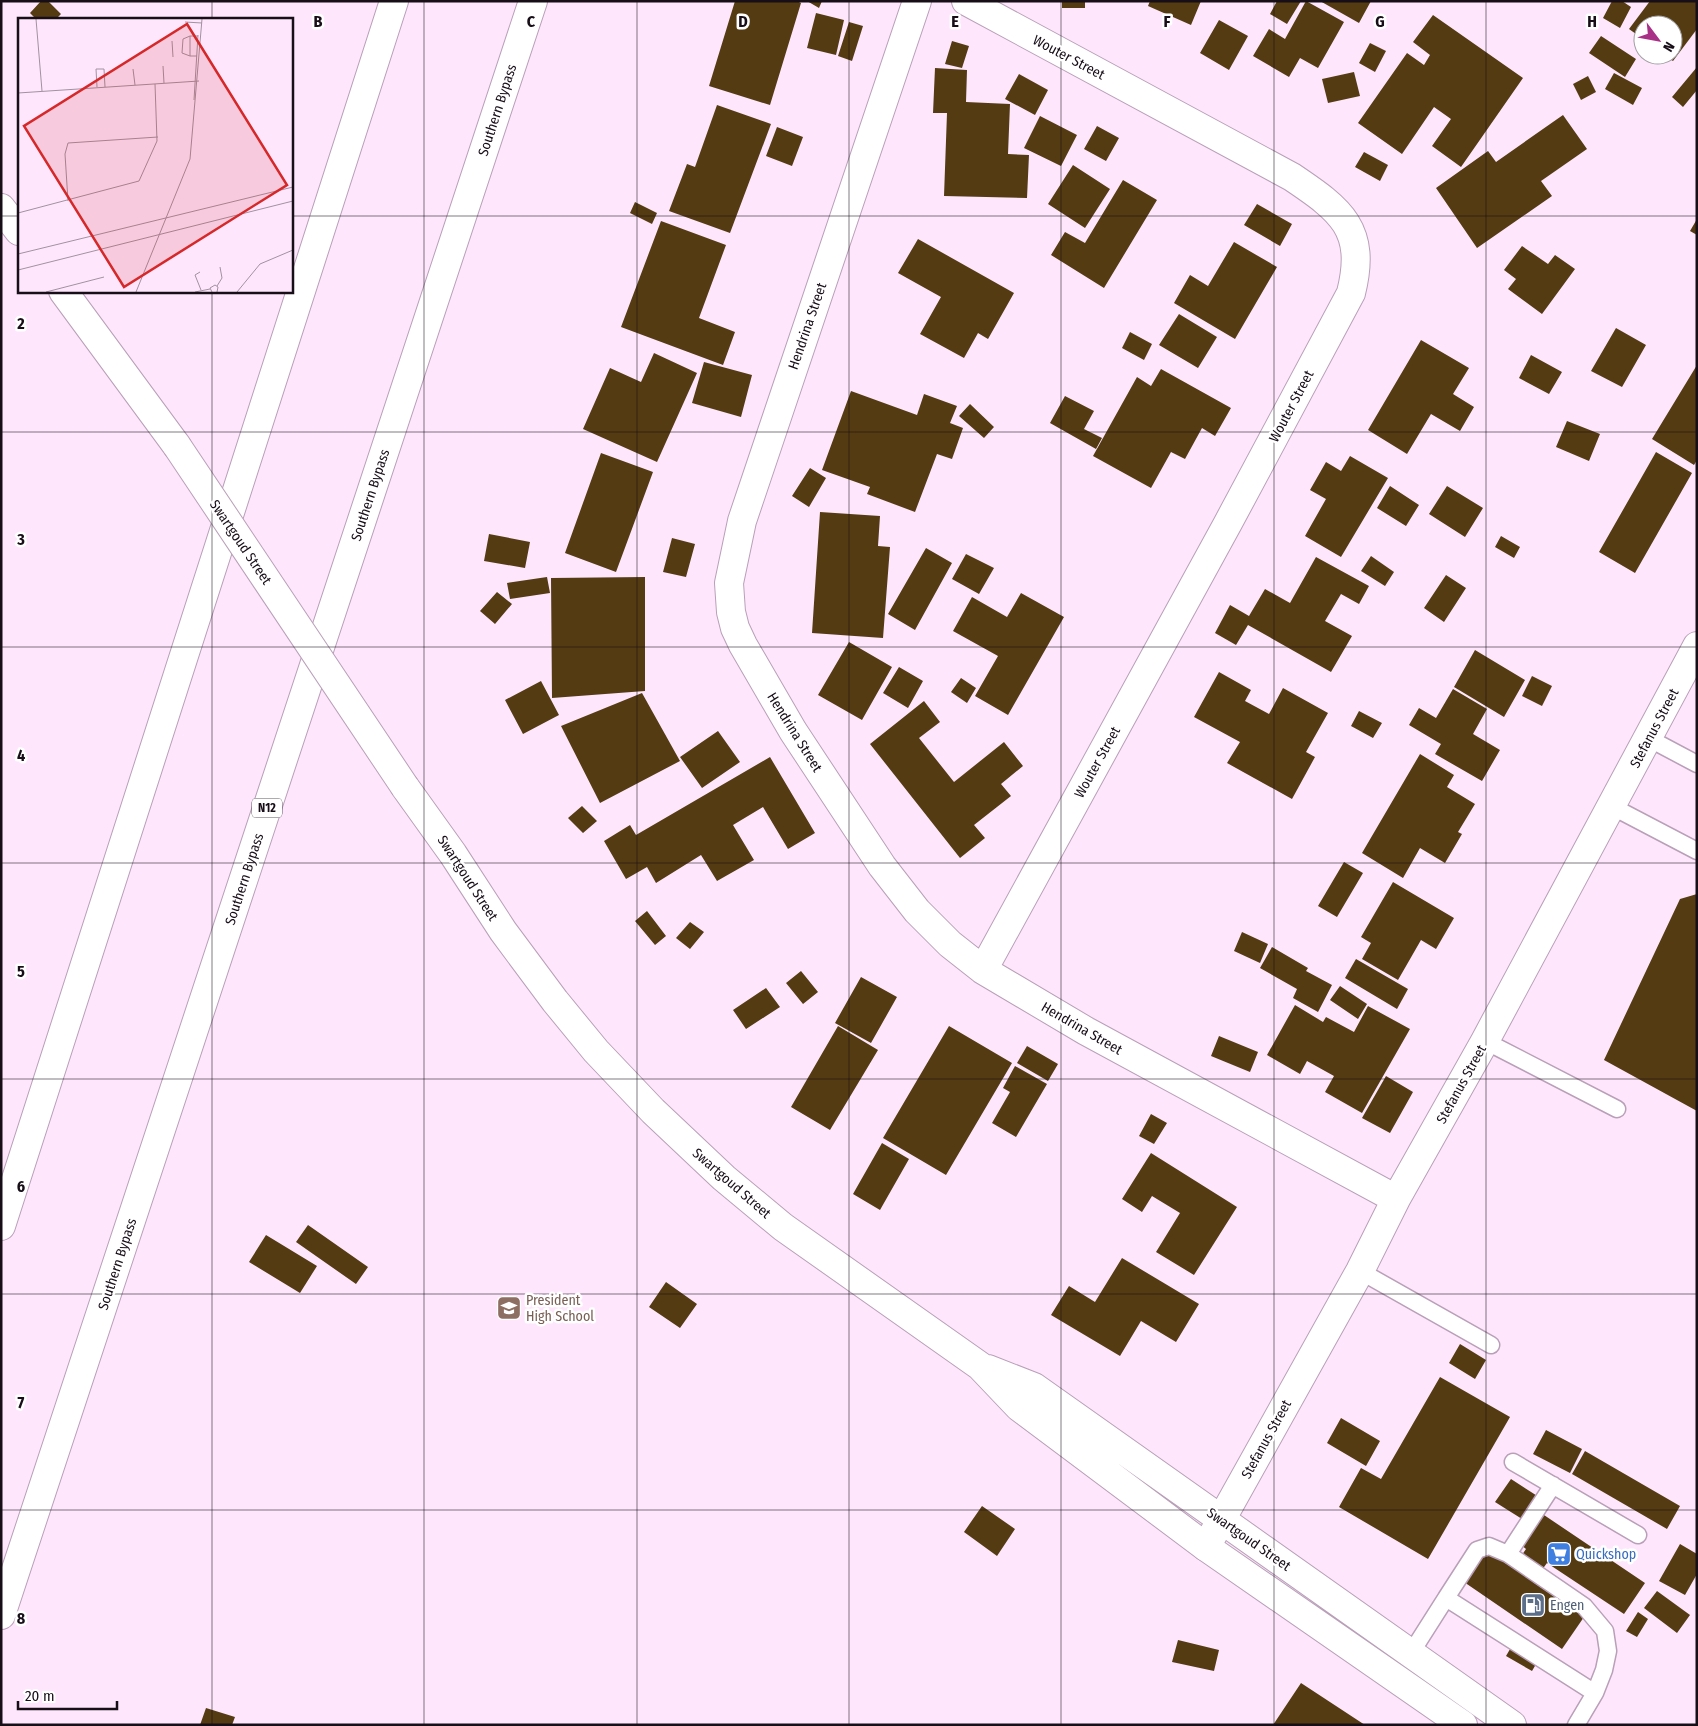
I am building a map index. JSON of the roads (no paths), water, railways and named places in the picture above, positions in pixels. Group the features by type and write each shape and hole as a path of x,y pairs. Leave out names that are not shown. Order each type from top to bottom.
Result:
{"main road":[{"path":"1,1226 394,1"},
{"name":"Southern Bypass","path":"1,1615 533,1"},
{"name":"Hendrina Street","path":"917,1 742,521 729,583 731,612 735,628 792,731 882,866 917,911 950,944 983,970 1086,1031 1396,1199"},
{"name":"Wouter Street","path":"966,1 1292,177 1326,200 1341,215 1350,228 1354,239 1356,256 1356,275 1351,293 1224,531 983,970"},
{"path":"1,208 18,230"},
{"name":"Swartgoud Street","path":"64,292 176,446 405,786 453,854 503,931 555,1001 596,1051 653,1111 724,1178 783,1227 980,1366 1020,1407 1206,1547 1463,1725"},
{"name":"Stefanus Street","path":"1206,1547 1360,1271 1396,1199 1485,1042 1697,646"},
{"name":"Swartgoud Street","path":"980,1366 1034,1387 1512,1725"}],"lane":[{"path":"1648,738 1697,764"},
{"path":"1611,806 1697,851"},
{"path":"1485,1042 1616,1109"},
{"path":"1360,1271 1491,1345"},
{"path":"1513,1462 1638,1535"},
{"path":"1508,1554 1553,1485"},
{"path":"1410,1653 1477,1550 1489,1546 1508,1554 1584,1606 1605,1631 1608,1651 1604,1670 1595,1693 1576,1725"},
{"path":"1446,1598 1595,1693"}],"place":[{"name":"President High School","path":"509,1308"},
{"name":"Quickshop","path":"1559,1554"},
{"name":"Engen","path":"1533,1605"}]}
